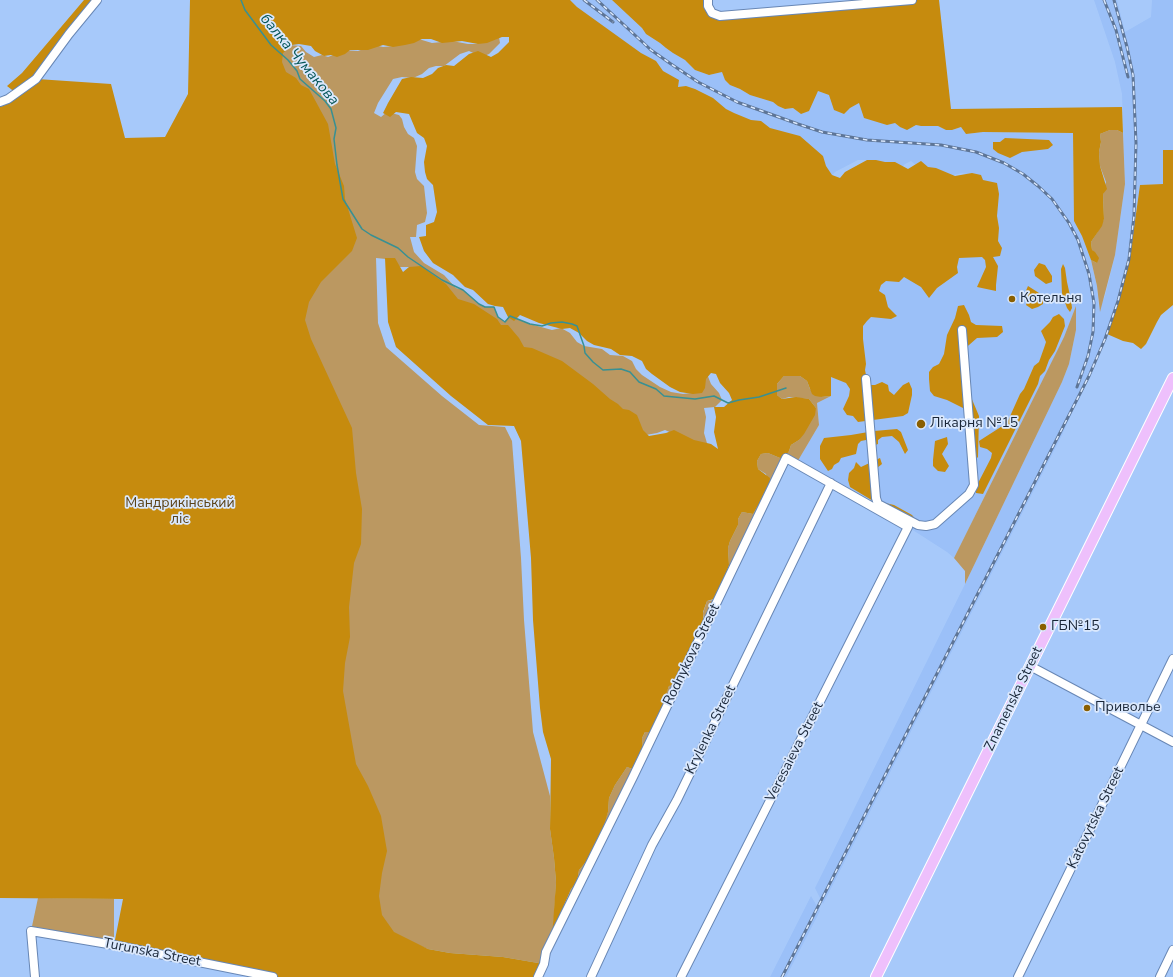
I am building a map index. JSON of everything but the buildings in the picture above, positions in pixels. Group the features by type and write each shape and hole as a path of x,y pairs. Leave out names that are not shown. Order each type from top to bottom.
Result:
{"main road":[{"name":"Znamenska Street","path":"876,977 1173,378"}],"street":[{"path":"0,102 8,100 36,79 69,34 97,0"},
{"path":"708,0 708,6 712,13 720,16 854,3 912,0"},
{"path":"866,380 876,498 878,504 918,525 926,526 934,524 969,494 974,485 962,330"},
{"name":"Rodnykova Street","path":"538,977 544,964 546,952 630,784 786,458 908,527"},
{"name":"Krylenka Street","path":"591,977 652,845 680,793 831,483"},
{"path":"858,498 876,498"},
{"name":"Veresaieva Street","path":"681,977 908,527"},
{"name":"Katovytska Street","path":"1018,977 1173,659"},
{"path":"1030,666 1173,742"},
{"name":"Turunska Street","path":"35,977 31,931 114,945 274,977"},
{"path":"1160,977 1173,950"}],"shaded area":[{"path":"560,0 612,0 642,28 646,34 685,60 695,70 709,75 722,72 725,80 730,85 750,95 773,102 785,109 793,108 801,114 814,99 818,91 829,95 844,114 850,108 859,103 900,127 913,127 916,125 938,126 946,130 952,130 961,127 966,134 983,132 1073,133 1074,220 1091,260 1097,286 1099,310 1105,296 1115,255 1125,184 1122,94 1115,62 1094,0 1117,0 1125,32 1151,17 1152,0 1173,0 1173,150 1163,150 1163,184 1140,185 1130,257 1119,301 1107,334 1062,435 823,904 815,888 965,584 1062,382 1069,364 1076,330 1076,307 1064,337 954,558 908,527 796,464 819,425 817,403 831,396 830,377 842,326 972,175 962,173 946,177 918,167 911,161 899,170 867,160 858,160 835,172 830,178 769,130 676,87"},
{"path":"499,37 500,43 489,54 482,57 469,51 460,54 444,66 429,68 422,74 413,78 402,77 393,79 378,103 374,113 381,117 387,112 399,115 408,134 414,138 417,146 415,172 417,179 424,186 427,213 425,222 417,225 416,237 410,237 414,252 424,263 444,275 456,288 463,290 479,304 486,307 494,307 498,317 504,322 510,316 530,324 552,330 561,328 570,333 577,342 584,346 602,349 610,355 623,356 632,361 636,369 642,375 660,387 671,392 683,394 692,393 707,374 711,384 719,393 722,400 715,407 704,408 706,417 704,433 709,450 665,430 640,436 465,305 411,267 400,267 386,259 376,258 378,323 386,347 442,396 479,425 505,427 512,441 533,732 550,796 550,829 556,882 553,934 571,889 577,882 579,870 591,856 608,812 609,798 615,785 627,767 635,770 643,749 642,738 704,620 703,613 707,601 714,600 723,582 729,565 728,548 738,525 738,519 742,512 753,514 769,487 766,474 758,469 757,461 761,454 768,453 780,458 789,451 791,445 799,440 816,408 809,399 789,397 782,399 777,395 777,384 784,376 800,376 807,381 810,389 821,397 831,396 817,403 819,425 796,464 786,458 544,964 503,957 450,953 428,949 385,933 346,765 302,339 292,85 273,53 289,45 301,46 306,52 314,57 322,55 328,57 341,50 358,51 374,45 383,47 395,46 412,39 432,43 452,41 477,44"},
{"path":"1110,130 1117,130 1123,133 1125,184 1115,255 1100,312 1097,286 1091,260 1097,263 1092,250 1091,242 1104,219 1103,194 1106,182 1100,166 1100,134"},
{"path":"1076,306 1076,330 1069,364 1062,382 965,584 965,571 954,558 1064,337"},
{"path":"811,896 820,911 786,977 770,977"},
{"path":"38,898 114,899 114,945 31,931"}],"green space":[{"name":"Мандрикінський ліс","path":"84,0 97,0 37,79 111,84 125,138 165,137 188,94 190,0 570,0 577,7 641,53 656,61 663,71 679,80 678,87 686,86 695,89 713,98 726,109 734,113 751,120 761,121 770,128 800,136 823,156 826,166 832,175 840,178 845,172 867,160 895,162 908,169 921,161 928,167 936,168 955,176 972,173 981,175 983,180 997,183 999,194 997,216 999,228 998,241 1002,248 1000,256 993,257 998,266 996,291 977,287 986,267 985,260 982,257 959,258 957,267 958,273 937,288 929,298 921,287 904,277 899,282 886,281 881,285 879,291 885,295 888,307 897,316 891,319 871,317 863,326 866,364 865,370 868,385 875,385 882,382 888,385 889,391 894,395 903,385 909,382 912,389 912,395 908,413 903,416 858,422 853,416 847,415 843,409 849,396 850,389 846,383 831,377 831,396 821,397 812,394 807,381 800,376 784,376 777,384 777,395 782,399 796,397 809,399 816,408 815,415 804,434 799,440 791,445 784,458 768,453 761,454 757,461 758,469 770,478 769,487 753,514 742,512 738,519 738,525 728,548 729,565 717,598 707,601 703,612 704,629 675,684 669,686 666,694 669,699 651,732 645,732 642,738 643,749 635,770 627,767 615,785 609,798 608,812 604,825 591,856 579,870 577,882 571,889 552,938 556,882 550,829 551,759 543,732 540,708 533,620 531,558 521,441 514,426 488,425 451,396 396,347 388,322 385,258 395,258 403,272 409,267 421,266 446,284 458,299 474,304 497,319 501,325 508,325 519,338 524,347 532,348 562,361 623,409 629,410 637,415 643,430 649,436 674,430 694,440 711,444 718,449 714,432 716,417 714,407 724,407 732,400 729,393 720,383 716,374 711,373 706,379 705,388 702,393 693,394 680,392 670,387 652,374 646,369 642,361 632,356 620,355 611,349 594,345 570,328 562,329 539,323 520,315 514,321 508,317 503,307 488,304 473,290 465,287 453,275 433,263 424,251 419,237 426,236 426,225 434,222 437,212 433,185 427,179 425,172 424,162 427,146 424,138 417,133 409,114 396,112 390,117 383,113 402,79 411,77 423,78 432,74 438,68 446,65 454,66 469,54 478,51 491,57 498,53 509,42 509,37 502,37 487,43 478,44 462,41 442,43 431,39 422,39 414,43 393,47 383,45 368,50 350,50 337,57 331,55 324,56 315,51 311,46 299,44 292,45 283,53 282,62 286,72 296,78 301,85 309,89 328,124 335,164 344,186 345,199 357,238 352,251 321,282 309,302 305,320 311,339 352,428 356,473 362,509 361,544 354,563 349,607 350,637 345,663 343,691 356,764 368,786 381,816 387,851 379,896 382,915 394,932 428,949 450,953 503,957 544,964 538,977 273,977 114,945 123,899 0,898 0,102 16,93 7,86 22,73"},
{"path":"612,0 708,0 712,13 912,0 939,0 951,109 1122,107 1123,133 1117,130 1110,130 1100,134 1100,166 1107,189 1103,194 1104,219 1102,226 1091,242 1092,250 1099,258 1097,263 1091,260 1082,236 1074,221 1073,133 983,132 966,134 961,127 946,130 938,126 916,125 907,130 895,123 887,125 864,118 859,103 850,108 844,114 834,110 829,95 818,91 809,111 801,114 793,108 785,109 773,102 750,95 730,85 725,80 722,72 709,75 695,70 685,60 646,34 642,28"},
{"path":"1005,138 1049,140 1053,145 1048,149 1022,152 1010,158 993,149 993,142 1000,142"},
{"path":"1163,150 1173,150 1173,305 1161,315 1146,344 1141,349 1133,343 1123,341 1107,334 1119,301 1130,257 1140,185 1163,184"},
{"path":"1039,263 1045,265 1052,276 1052,282 1046,284 1035,276 1034,270"},
{"path":"1063,264 1071,300 1072,308 1070,312 1062,294 1061,269"},
{"path":"1028,286 1039,293 1043,298 1043,304 1032,309 1026,305 1028,299 1025,293"},
{"path":"964,305 971,322 976,325 1002,326 1003,332 997,337 977,338 961,352 971,383 971,397 979,416 978,457 973,462 965,409 947,400 934,396 930,391 929,379 929,372 933,367 939,364 944,354 947,335 955,318 958,306"},
{"path":"1059,314 1064,319 1065,326 1055,351 1049,360 1045,371 1040,376 1038,384 983,494 976,493 976,487 991,458 992,453 987,449 980,447 979,441 1007,423 1034,366 1039,362 1046,342 1041,331 1053,317"},
{"path":"897,429 901,432 908,450 905,454 899,442 892,436 882,437 878,440 878,444 873,446 866,440 861,441 858,444 856,454 841,458 832,469 828,471 820,459 820,446 824,438"},
{"path":"947,437 948,444 942,454 949,466 945,472 938,471 933,466 935,441"},
{"path":"880,458 882,464 872,472 870,484 872,490 881,502 894,505 912,515 916,520 878,504 850,487 848,480 849,473 854,468 856,462 861,467"}],"waterway":[{"name":"балка Чумакова","path":"241,0 245,10 271,45 288,60 297,71 300,79 325,101 331,109 336,128 334,139 343,199 362,229 398,248 408,257 442,280 463,290 479,304 485,307 494,307 498,317 505,322 510,316 530,324 542,326 562,322 577,326 585,353 593,362 603,370 621,369 630,372 639,382 656,389 664,396 695,399 714,396 728,403 759,397 786,388"}],"railway":[{"path":"584,0 613,22"},
{"path":"597,0 651,50 698,82 737,102 822,132 867,140 941,145 976,152 1004,163 1023,174 1038,186 1052,199 1069,223 1078,240 1089,274 1094,303 1093,332 1088,356 1077,387"},
{"path":"1104,0 1116,30 1128,77"},
{"path":"782,977 1089,376 1105,339 1118,301 1129,259 1134,216 1136,143 1133,75 1114,0"}],"place":[{"name":"Котельня","path":"1012,299"},
{"name":"Лікарня №15","path":"921,424"},
{"name":"ГБ№15","path":"1043,627"},
{"name":"Приволье","path":"1087,708"}]}
